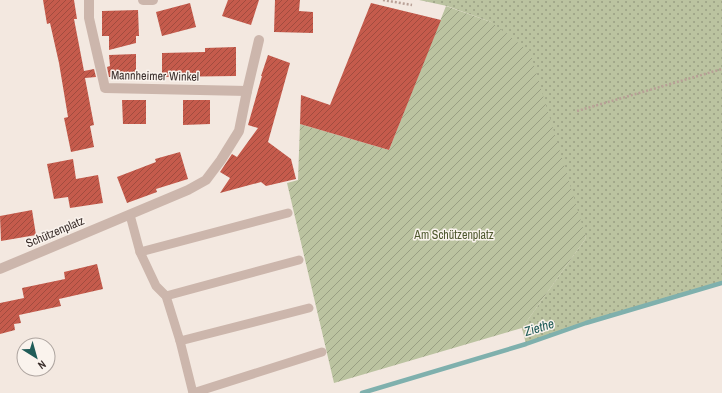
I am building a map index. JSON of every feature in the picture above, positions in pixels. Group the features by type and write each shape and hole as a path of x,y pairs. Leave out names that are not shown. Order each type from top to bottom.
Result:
{"street":[{"name":"Mannheimer Winkel","path":"89,0 89,18 105,88 247,91"},
{"path":"143,0 153,0"},
{"path":"125,217 188,190 206,180 221,160 239,131 259,40"},
{"name":"Schützenplatz","path":"0,269 125,217"}],"lane":[{"path":"140,252 288,214"},
{"path":"125,217 156,286 166,296 180,341 193,393 322,352"},
{"path":"166,296 299,260"},
{"path":"180,341 309,308"}],"path":[{"path":"383,0 412,5"},
{"path":"577,111 722,69"}],"green space":[{"path":"419,0 722,0 722,283 586,323 526,344 522,328 586,238 491,22 447,6"},
{"name":"Am Schützenplatz","path":"446,6 491,22 530,52 586,238 522,328 334,383 287,183 298,180 300,124 389,150"}],"building":[{"path":"43,0 74,0 77,19 74,19 84,71 94,69 96,77 85,78 94,125 90,126 94,147 71,152 64,118 68,117 59,63 50,23 47,24"},
{"path":"228,0 259,0 251,25 222,16"},
{"path":"275,0 300,0 299,11 313,12 313,33 274,32"},
{"path":"190,3 196,27 162,36 156,12"},
{"path":"371,3 441,20 389,150 300,124 301,95 330,105"},
{"path":"138,10 139,36 136,36 136,43 109,50 109,36 102,36 102,11"},
{"path":"236,47 236,76 162,77 162,53 205,52 205,48"},
{"path":"136,54 136,77 109,77 107,67 110,66 109,55"},
{"path":"268,55 290,63 268,142 291,159 296,179 266,186 261,182 220,193 230,178 220,172 232,154 237,157 258,128 248,125"},
{"path":"122,100 146,100 146,124 123,124"},
{"path":"183,100 210,100 210,124 183,125"},
{"path":"180,152 188,179 156,189 157,192 127,203 117,177 156,162 155,159"},
{"path":"73,159 76,179 98,175 103,203 70,208 68,197 54,199 47,164"},
{"path":"32,210 36,235 1,241 0,216"},
{"path":"97,264 103,289 59,299 61,306 19,315 21,323 14,324 15,330 0,334 0,303 24,298 22,288 65,279 64,272"}],"waterway":[{"name":"Ziethe","path":"362,393 526,344 586,323 722,283"}]}
